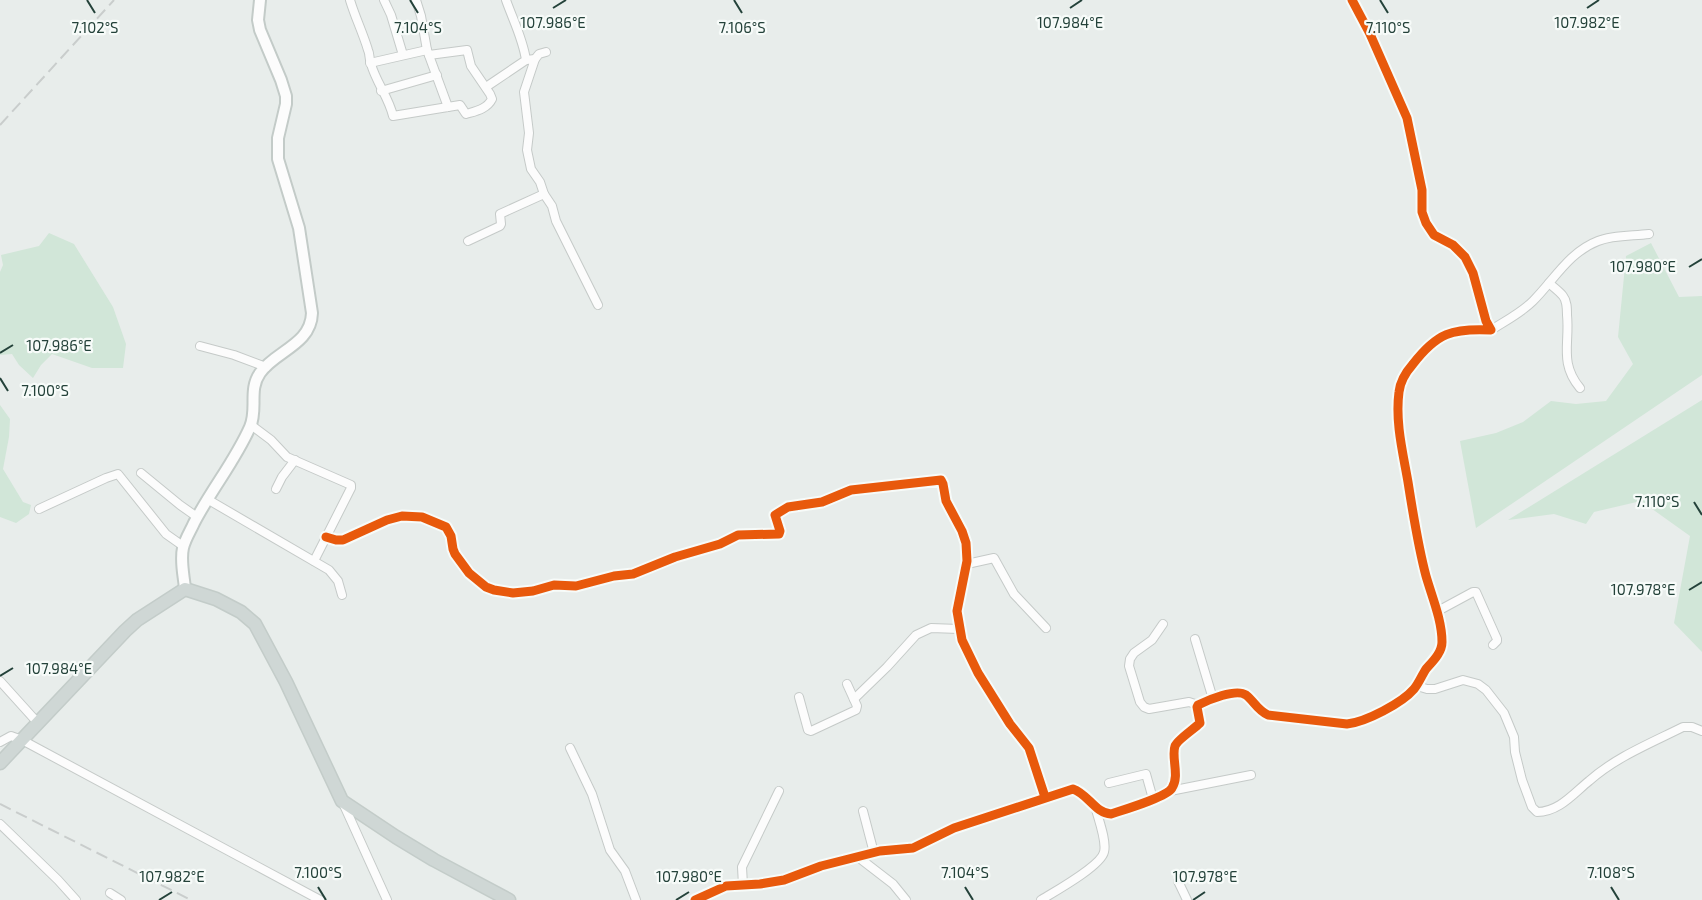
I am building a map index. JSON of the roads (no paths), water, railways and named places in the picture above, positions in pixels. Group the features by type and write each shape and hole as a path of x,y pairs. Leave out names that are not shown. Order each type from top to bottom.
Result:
{"main road":[{"path":"185,589 183,546 207,499 251,425 254,414 253,388 260,372 305,334 312,323 299,228 278,159 278,138 286,96 260,30 258,20 260,0"},
{"path":"0,763 125,631 137,620 185,589"},
{"path":"185,589 216,599 241,612 255,624 286,682 342,801 434,860 509,900"}],"street":[{"path":"350,0 369,53 370,63 393,116 460,105 466,114 481,110 490,104 492,99 471,66 467,50 403,55 370,63"},
{"path":"384,0 403,55"},
{"path":"416,0 428,52 448,107"},
{"path":"506,0 521,42 531,60 524,92 529,133 527,150 531,169 552,206 556,221 598,305"},
{"path":"1352,0 1370,34 1407,118 1422,190 1422,212 1426,223 1434,235 1453,246 1465,257 1473,273 1486,321 1491,330"},
{"path":"486,87 546,52"},
{"path":"381,91 437,75"},
{"path":"468,242 500,226 500,214 544,194"},
{"path":"1163,624 1152,640 1134,653 1130,659 1129,666 1140,702 1149,710 1189,702 1198,705 1241,692 1259,710 1268,715 1347,724 1355,723 1395,705 1417,686 1421,676 1441,648 1442,641 1425,574 1398,418 1399,390 1406,372 1439,337 1459,331 1491,330 1517,314 1532,302 1572,258 1595,242 1649,234"},
{"path":"1549,283 1561,293 1566,303 1568,365 1571,377 1580,388"},
{"path":"200,346 266,367"},
{"path":"251,425 271,440 283,453 351,484 314,561"},
{"path":"276,489 295,460"},
{"path":"141,473 197,517"},
{"path":"39,509 106,477 118,474 166,534 183,546"},
{"path":"326,537 343,540 391,518 422,517 446,527 459,559 486,587 503,592 533,591 551,585 576,586 633,574 675,556 720,544 738,535 779,534 774,515 793,505 822,502 851,490 941,480 946,501 964,537 967,564 958,602 959,629 978,673 1010,724 1029,748 1046,797"},
{"path":"207,499 314,561 334,576 342,595"},
{"path":"967,564 994,558 1014,594 1046,628"},
{"path":"1436,612 1476,592 1497,639 1493,645"},
{"path":"854,699 916,635 931,628 959,629"},
{"path":"1195,639 1213,699"},
{"path":"1417,686 1434,689 1463,680 1478,684 1486,690 1504,713 1514,737 1521,775 1531,804 1537,812 1546,811 1567,801 1613,762 1683,727 1692,727 1702,731"},
{"path":"0,681 38,722"},
{"path":"799,697 810,731 856,710 857,706 847,684"},
{"path":"1170,791 1175,782 1174,747 1200,723 1198,705"},
{"path":"0,742 11,736 22,740 320,900"},
{"path":"570,748 600,814 609,850 625,871 636,900"},
{"path":"1109,783 1146,774 1153,799"},
{"path":"695,900 726,886 784,880 821,866 874,853 913,848 954,828 1073,789 1104,813 1111,814 1170,791 1251,775"},
{"path":"743,885 742,867 779,791"},
{"path":"342,801 387,900"},
{"path":"1043,899 1072,882 1102,857 1105,849 1104,842 1094,805"},
{"path":"863,811 874,853"},
{"path":"0,824 58,879 76,900"},
{"path":"858,857 893,884 906,900"},
{"path":"1178,881 1187,900"},
{"path":"110,892 121,900"}],"railway":[{"path":"0,125 114,0"},
{"path":"0,804 191,900"}]}
